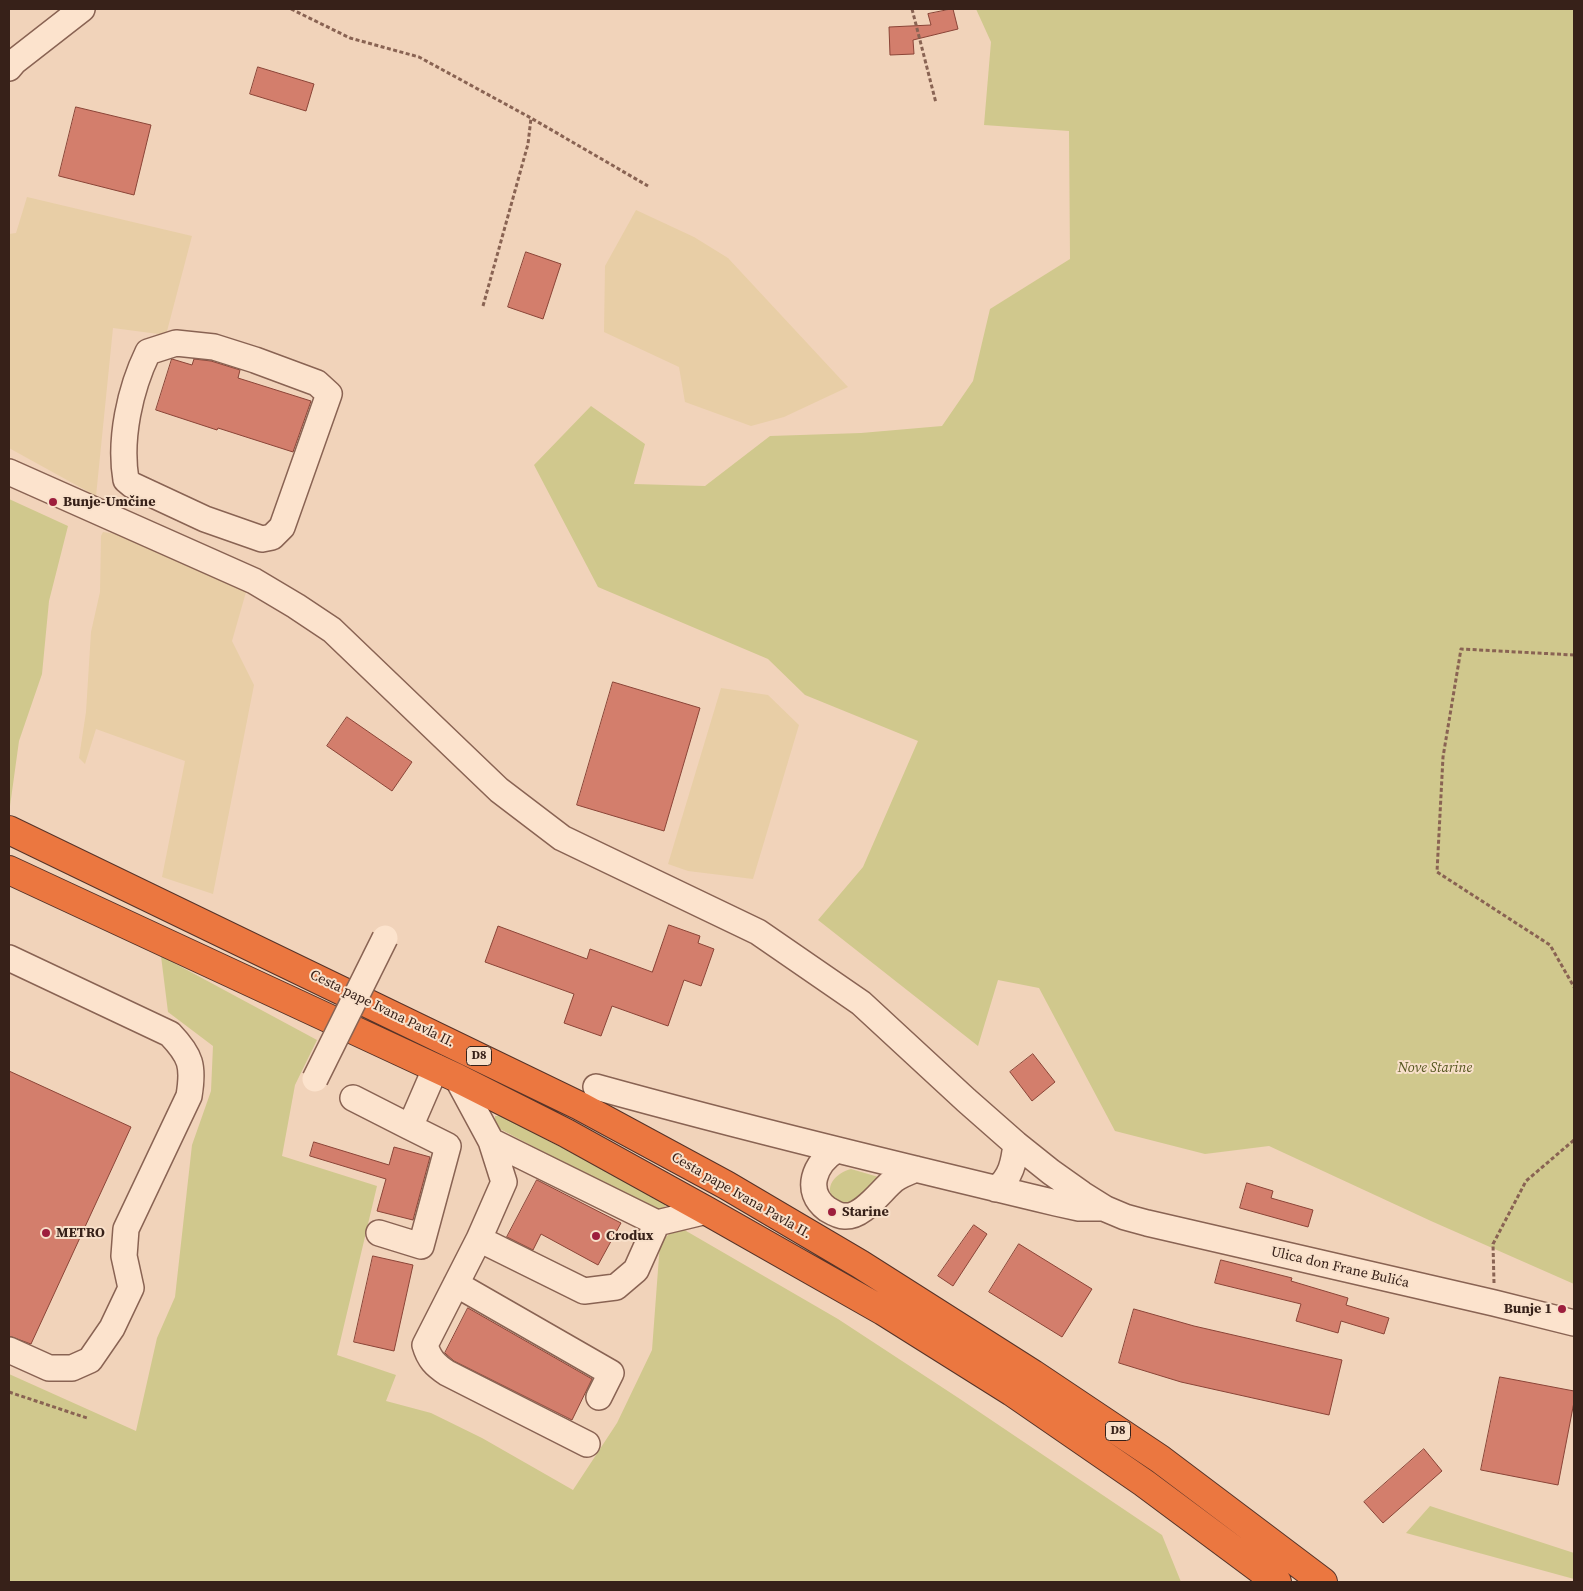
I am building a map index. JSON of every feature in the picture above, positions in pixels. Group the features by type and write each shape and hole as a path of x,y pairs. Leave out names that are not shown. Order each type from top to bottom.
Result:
{"highway":[{"name":"Cesta pape Ivana Pavla II.","path":"9,830 580,1106 726,1186 904,1292 1033,1374 1160,1459 1323,1582"},
{"name":"Cesta pape Ivana Pavla II.","path":"9,870 447,1072 566,1133 707,1210 883,1312 1012,1392 1144,1482 1277,1582"}],"street":[{"path":"9,68 14,62 82,9"},
{"path":"176,343 214,347 254,360 317,383 330,394 282,527 272,537 262,538 205,520 132,485 126,480 124,471 123,461 129,405 141,366 148,352 176,343"},
{"path":"9,472 254,581 332,630 499,790 562,838 758,932 862,1003 1016,1144 1074,1188 1106,1209"},
{"path":"194,554 205,520"},
{"path":"315,1079 385,938"},
{"path":"9,958 170,1034 185,1050 192,1074 189,1096 126,1229 124,1256 131,1288 112,1328 90,1360 72,1368 49,1368 9,1350"},
{"path":"410,1127 447,1072 491,1141 504,1182 479,1239 425,1345 427,1353 434,1365 587,1444"},
{"path":"596,1086 836,1150 996,1189 1080,1208 1106,1209"},
{"path":"353,1098 448,1146 421,1246 379,1234"},
{"path":"491,1141 657,1223 707,1210"},
{"path":"996,1189 1005,1182 1011,1172 1015,1160 1016,1144"},
{"path":"836,1150 826,1156 813,1179 814,1194 820,1204 832,1212 844,1216 858,1215 897,1178 916,1169"},
{"name":"Ulica don Frane Bulića","path":"1106,1209 1146,1223 1494,1303 1574,1324"},
{"path":"479,1239 584,1291 616,1287 636,1270 657,1223"},
{"path":"456,1284 611,1373 599,1397"}],"path":[{"path":"291,9 350,38 419,57 531,118 648,186"},
{"path":"912,9 936,102"},
{"path":"483,306 528,144 531,118"},
{"path":"1574,655 1462,649 1443,756 1437,872 1550,945 1574,987"},
{"path":"1494,1303 1494,1244 1526,1181 1574,1140"},
{"path":"9,1392 87,1418"}],"shaded area":[{"path":"27,197 192,236 166,335 113,328 96,496 9,448 9,234 16,233"},
{"path":"636,210 694,237 728,258 848,387 784,417 751,426 685,402 679,367 604,332 605,266"},
{"path":"103,532 124,535 246,592 232,641 254,685 213,894 162,877 185,761 96,729 85,764 79,758 86,712 91,632 100,592 101,536"},
{"path":"721,688 768,695 799,725 753,879 688,871 668,864"}],"green space":[{"name":"Nove Starine","path":"976,9 1574,9 1574,1284 1431,1221 1269,1146 1205,1154 1115,1131 1039,988 998,980 978,1046 818,920 863,867 918,741 805,695 768,659 598,587 534,465 591,406 645,444 634,484 705,486 770,436 861,433 942,426 973,381 990,309 1070,259 1069,131 984,125 991,42"},
{"path":"9,499 68,526 49,601 42,674 19,741 10,806 9,805"},
{"path":"161,956 317,1040 295,1085 282,1156 377,1186 337,1355 396,1375 386,1401 431,1413 482,1438 573,1490 617,1423 652,1350 660,1243 671,1232 681,1228 838,1319 1162,1535 1181,1582 9,1582 9,1374 136,1431 157,1338 175,1297 192,1145 211,1091 213,1046 168,1012"},
{"path":"495,1116 502,1116 666,1203 664,1209 652,1209 500,1129 495,1122"},
{"path":"851,1169 882,1178 856,1206 836,1201 830,1191 830,1186 836,1177"},
{"path":"1430,1506 1574,1553 1574,1579 1406,1533"}],"building":[{"path":"953,9 958,29 913,40 914,54 890,55 889,27 931,25 928,14"},
{"path":"258,67 314,84 306,111 250,94"},
{"path":"76,107 151,125 134,195 59,176"},
{"path":"526,252 561,264 543,319 508,307"},
{"path":"172,359 192,365 194,359 211,361 240,370 238,378 311,401 293,452 156,410"},
{"path":"613,682 700,708 664,831 577,805"},
{"path":"347,717 412,762 392,791 327,746"},
{"path":"669,925 700,936 698,943 714,949 701,986 684,980 668,1026 612,1006 601,1036 564,1023 574,994 485,962 498,926 587,959 590,949 652,972"},
{"path":"1033,1054 1055,1082 1032,1101 1010,1072"},
{"name":"METRO","path":"9,1071 131,1127 31,1344 9,1336"},
{"path":"314,1142 389,1165 394,1147 430,1157 413,1220 377,1211 386,1179 310,1156"},
{"path":"537,1180 621,1223 598,1265 541,1234 533,1250 507,1237"},
{"path":"1247,1183 1273,1191 1271,1198 1313,1210 1308,1227 1240,1208"},
{"path":"974,1225 987,1234 953,1286 938,1276"},
{"path":"1019,1244 1092,1289 1062,1337 989,1292"},
{"path":"373,1256 413,1265 394,1351 354,1342"},
{"path":"1221,1260 1292,1278 1291,1281 1348,1298 1346,1305 1389,1318 1384,1334 1341,1321 1338,1333 1296,1321 1301,1304 1215,1283"},
{"path":"468,1308 592,1379 572,1420 454,1361 445,1353"},
{"path":"1134,1309 1194,1326 1342,1360 1329,1415 1181,1382 1119,1363"},
{"path":"1500,1377 1574,1391 1574,1402 1558,1485 1481,1470"},
{"path":"1424,1449 1442,1471 1383,1523 1364,1502"}],"place":[{"name":"Bunje-Umčine","path":"53,502"},
{"name":"Starine","path":"832,1212"},
{"name":"METRO","path":"46,1233"},
{"name":"Crodux","path":"596,1236"},
{"name":"Bunje 1","path":"1562,1309"}]}
